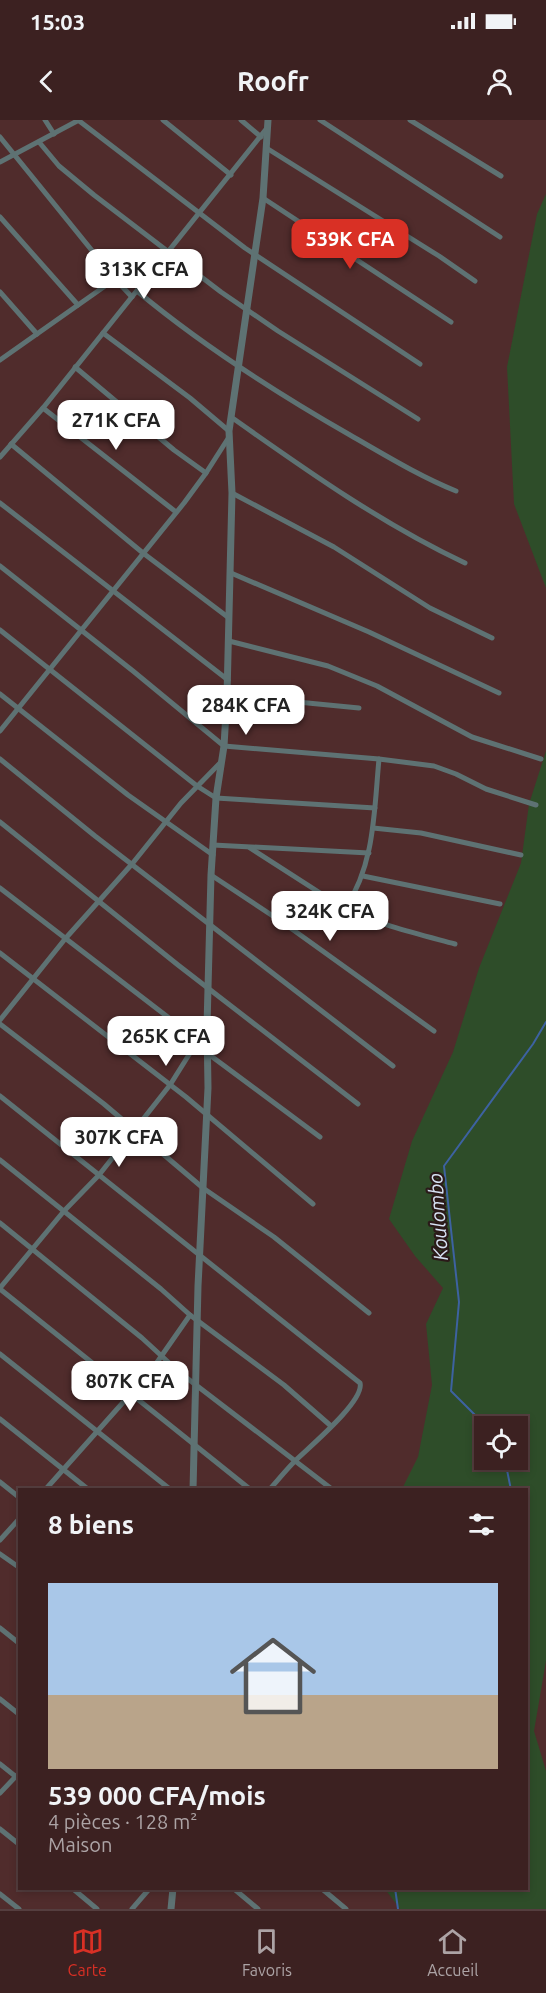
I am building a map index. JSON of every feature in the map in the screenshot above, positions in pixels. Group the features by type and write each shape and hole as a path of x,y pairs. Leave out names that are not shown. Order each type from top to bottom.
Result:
{"street":[{"path":"45,120 54,134"},
{"path":"0,162 79,120 173,194 255,254 420,364"},
{"path":"163,120 231,175"},
{"path":"240,120 261,137"},
{"path":"320,120 500,237"},
{"path":"410,120 501,176"},
{"path":"1,453 43,408 261,137 268,123"},
{"path":"193,1488 199,1253 207,1114 211,875 228,680 232,493 229,434 263,198 268,123"},
{"path":"0,137 132,297"},
{"path":"39,142 59,166 167,252 296,343 418,419"},
{"path":"267,149 439,256 475,281"},
{"path":"263,198 451,322"},
{"path":"0,217 78,305"},
{"path":"0,360 115,279"},
{"path":"137,291 193,336 238,367 419,475 456,491"},
{"path":"0,292 37,334"},
{"path":"103,333 190,398 229,434"},
{"path":"75,367 141,424 206,473"},
{"path":"43,408 176,512"},
{"path":"231,417 293,462 353,500 431,547 465,563"},
{"path":"0,731 176,512 206,473 229,434"},
{"path":"11,444 143,553 229,618"},
{"path":"232,493 334,547 430,608 492,638"},
{"path":"0,503 228,680"},
{"path":"0,566 224,746 379,759 444,769 486,789 536,805"},
{"path":"231,573 369,632 499,693"},
{"path":"0,630 197,786 216,798 375,808"},
{"path":"229,640 328,666 377,686 472,737 541,759"},
{"path":"0,694 129,795 213,855"},
{"path":"227,695 359,708"},
{"path":"0,759 393,1066"},
{"path":"345,909 363,876 369,853 379,759"},
{"path":"222,760 165,821 132,864 65,939 0,1022 104,1104 202,1188 274,1237 369,1313"},
{"path":"0,822 358,1104"},
{"path":"373,828 422,833 521,855"},
{"path":"213,845 369,853"},
{"path":"250,848 345,909 382,924 455,944"},
{"path":"211,875 285,924 434,1031"},
{"path":"363,876 500,904"},
{"path":"0,888 199,1041"},
{"path":"0,952 207,1114 314,1204"},
{"path":"207,1026 170,1085 99,1175 64,1211 0,1288 249,1488"},
{"path":"207,1053 320,1137"},
{"path":"0,1096 360,1383 362,1387 358,1396 271,1488"},
{"path":"0,1160 161,1289 190,1315 267,1371 331,1426"},
{"path":"0,1223 197,1386 331,1488"},
{"path":"47,1488 131,1394 190,1315"},
{"path":"0,1354 168,1488"},
{"path":"0,1419 86,1488"},
{"path":"0,1482 18,1496"},
{"path":"0,1540 18,1520"},
{"path":"0,1554 18,1567"},
{"path":"0,1628 18,1642"},
{"path":"0,1699 18,1713"},
{"path":"0,1764 18,1776 0,1793"},
{"path":"0,1829 18,1843"},
{"path":"74,1890 97,1909"},
{"path":"132,1909 148,1890"},
{"path":"171,1909 173,1890"},
{"path":"235,1890 258,1909"},
{"path":"323,1890 346,1909"},
{"path":"0,1894 19,1909"}],"green space":[{"path":"546,194 546,588 514,504 507,367 537,214"},
{"path":"546,751 546,1661 534,1731 546,1771 546,1909 400,1909 386,1890 528,1890 528,1488 402,1488 418,1457 432,1385 426,1324 443,1288 415,1256 389,1219 412,1141 453,1052 479,968 521,863 529,804"}],"waterway":[{"name":"Koulombo","path":"476,1416 451,1391 459,1302 444,1166 533,1044 546,1022"},
{"name":"Koulombo","path":"507,1470 511,1488"},
{"name":"Koulombo","path":"395,1890 398,1909"}]}
